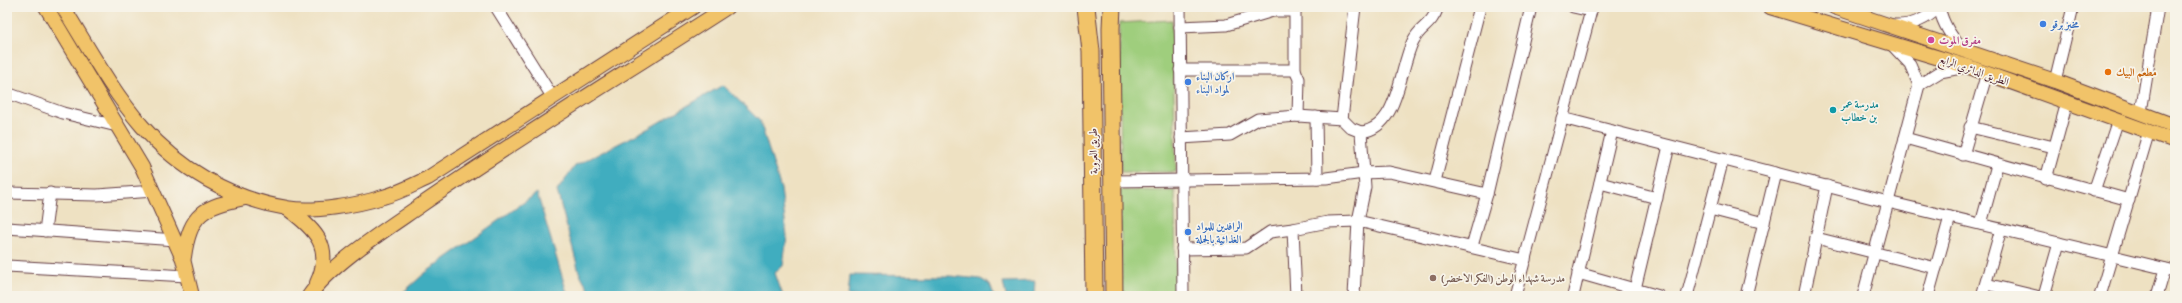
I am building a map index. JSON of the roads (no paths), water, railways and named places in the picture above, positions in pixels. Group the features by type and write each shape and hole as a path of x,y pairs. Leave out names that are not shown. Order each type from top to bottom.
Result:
{"highway":[{"name":"طريق العروبة","path":"1086,7 1091,45 1094,296"},
{"name":"طريق العروبة","path":"1112,7 1110,28 1114,296"}],"main road":[{"path":"46,7 136,156 154,191 183,259 192,296"},
{"path":"63,7 128,108 158,142 200,175 245,198 288,209 338,207 378,199 402,190 458,160 693,7"},
{"path":"313,290 381,234 461,178 727,7"},
{"name":"الطريق الدائري الرابع","path":"1770,7 1969,67 2175,141"},
{"name":"الطريق الدائري الرابع","path":"1834,7 2055,81 2175,126"},
{"path":"183,259 189,229 201,214 220,204 245,198"},
{"path":"288,209 308,223 320,240 324,263 313,290"}],"street":[{"path":"496,7 554,98"},
{"path":"1180,7 1182,296"},
{"path":"1342,119 1355,7"},
{"path":"1181,138 1230,135 1258,119 1298,116 1342,119 1351,128 1361,132 1375,128 1389,113 1412,42 1421,29 1433,20 1438,7"},
{"path":"1435,181 1480,7"},
{"path":"1472,246 1487,194 1531,7"},
{"path":"1515,296 1591,9 1573,7"},
{"path":"1887,24 1901,25 1916,22 1925,18 1939,7 1948,32 1965,51"},
{"path":"2055,81 2073,7"},
{"path":"2141,112 2158,7"},
{"path":"1180,27 1226,25 1273,11 1295,9 1295,70 1299,79 1298,116"},
{"path":"1863,296 1919,85 1914,71 1906,58 1896,48 1883,40"},
{"path":"1919,85 1940,72 1954,68 1969,67"},
{"path":"1180,70 1295,70"},
{"path":"1963,155 1987,73"},
{"path":"8,96 64,113 117,126"},
{"path":"2046,179 2067,102"},
{"path":"1316,117 1317,178"},
{"path":"1562,118 1888,202 2170,270 2157,296"},
{"path":"2094,191 2118,120"},
{"path":"1970,127 2054,147"},
{"path":"1573,296 1612,131"},
{"path":"2100,296 2149,131"},
{"path":"1354,296 1358,221 1365,187 1361,132"},
{"path":"1905,138 2046,179 2129,200"},
{"path":"1635,289 1669,146"},
{"path":"1687,296 1723,160"},
{"path":"1981,224 1997,165"},
{"path":"1113,181 1317,178 1389,172 1435,181 1487,194"},
{"path":"1746,296 1776,173"},
{"path":"1600,183 1657,198"},
{"path":"1804,296 1827,186"},
{"path":"7,193 97,195 154,191"},
{"path":"45,231 50,193"},
{"path":"1710,209 1764,223"},
{"path":"1928,296 1950,217"},
{"path":"1182,249 1246,248 1270,232 1328,222 1358,221 1472,246 1525,260"},
{"path":"7,228 176,240"},
{"path":"1293,229 1296,296"},
{"path":"1982,296 2001,229"},
{"path":"1816,238 1936,268"},
{"path":"2044,296 2059,243"},
{"path":"7,266 186,276"},
{"path":"1578,273 1659,296"},
{"path":"1986,284 2036,296"}],"water":[{"path":"723,85 760,121 781,189 787,236 783,266 775,273 783,296 592,296 579,272 557,191 575,166 649,128"},
{"path":"537,193 568,296 399,296 425,273"},
{"path":"850,275 950,276 981,279 990,285 994,296 848,296"},
{"path":"1035,281 1034,296 1006,296 1003,282"}],"place":[{"name":"مخبز برقو","path":"2043,24"},
{"name":"مفرق الموت","path":"1931,40"},
{"name":"مطعم البيك","path":"2108,72"},
{"name":"اركان البناء لمواد البناء","path":"1188,82"},
{"name":"مدرسة عمر بن خطاب","path":"1833,110"},
{"name":"الرافدين للمواد الغذائية بالجملة","path":"1188,232"},
{"name":"مدرسة شهداء الوطن (الفكر الاخضر)","path":"1433,278"}]}
